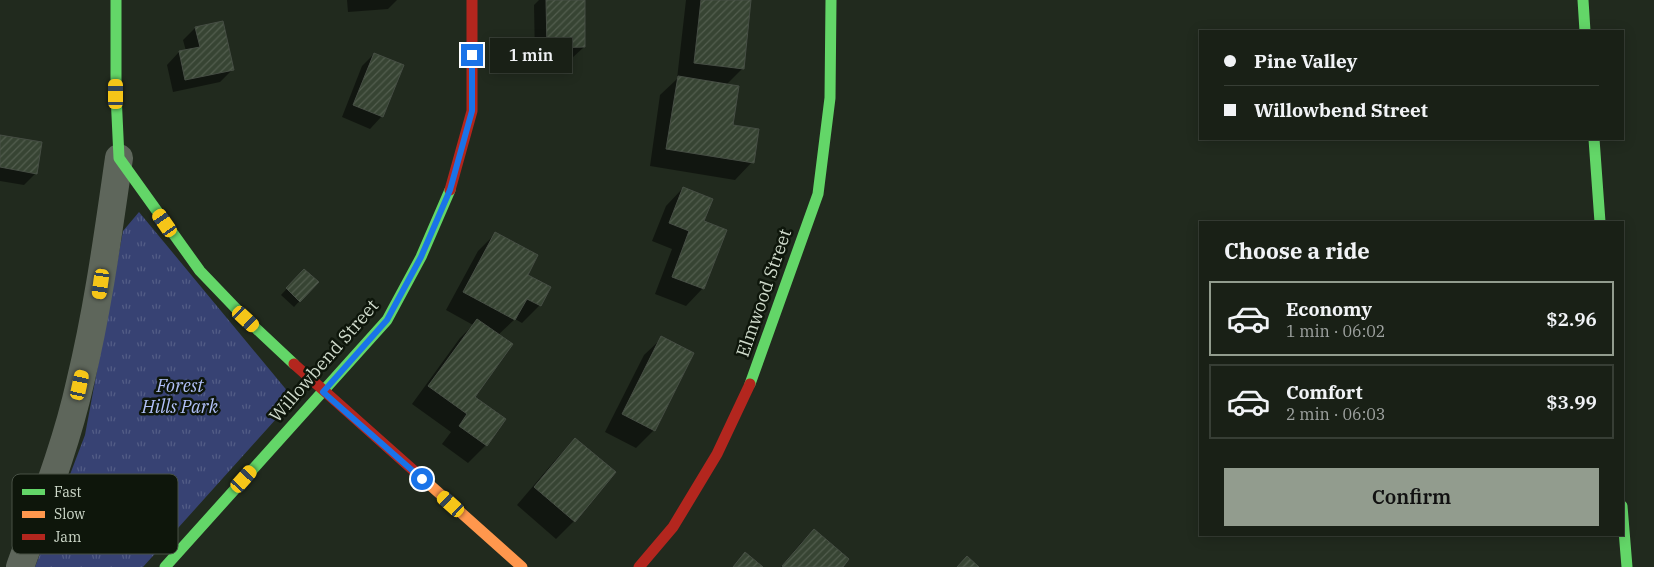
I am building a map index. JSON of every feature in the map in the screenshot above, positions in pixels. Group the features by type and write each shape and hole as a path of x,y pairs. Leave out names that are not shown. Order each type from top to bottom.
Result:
{"street":[{"path":"53,474 80,385 98,302 118,158 116,0"},
{"name":"Willowbend Street","path":"178,553 387,320 421,257 450,190 472,111 472,0"},
{"name":"Elmwood Street","path":"639,567 673,528 717,454 748,391 818,194 830,98 831,0"},
{"path":"1583,0 1585,30"},
{"path":"1594,140 1600,221"},
{"path":"118,158 200,271 246,319 323,392 522,567"},
{"path":"1624,530 1627,567"},
{"path":"20,567 25,554"},
{"name":"Willowbend Street","path":"165,567 177,554"}],"green space":[{"name":"Forest Hills Park","path":"139,212 294,399 178,528 178,474 70,474 85,435 123,231"},
{"name":"Forest Hills Park","path":"40,554 155,554 143,567 35,567"}],"building":[{"path":"546,0 585,0 585,47 547,48"},
{"path":"701,0 751,0 744,69 694,63"},
{"path":"223,21 234,70 185,80 179,51 200,47 195,27"},
{"path":"374,53 404,65 383,117 353,105"},
{"path":"678,76 739,86 733,125 759,129 754,163 666,149"},
{"path":"0,135 42,142 37,174 0,167"},
{"path":"683,187 713,199 704,221 727,230 704,289 672,277 689,231 669,223"},
{"path":"495,232 538,255 528,275 551,287 541,306 527,299 515,320 463,292"},
{"path":"304,269 319,282 300,302 286,288"},
{"path":"477,319 513,344 475,397 506,419 487,446 459,426 467,414 428,386"},
{"path":"661,336 694,353 655,431 622,414"},
{"path":"575,438 616,472 575,522 534,487"},
{"path":"814,529 849,559 843,567 783,567 782,566"},
{"path":"745,552 763,567 733,567"},
{"path":"967,556 979,567 957,567"}],"traffic: fast":[{"path":"116,0 116,94 119,158 200,271 246,319 294,364"},
{"path":"750,384 818,194 830,98 831,0"},
{"path":"1583,0 1585,30"},
{"path":"1594,140 1600,221"},
{"path":"178,553 387,320 421,257 450,190"},
{"path":"1624,530 1627,567"},
{"path":"165,567 177,554"}],"traffic: slow":[{"path":"421,477 522,567"}],"traffic: jam":[{"path":"450,190 472,111 472,0"},
{"path":"294,364 421,477"},
{"path":"639,567 673,527 717,454 750,384"}],"route":[{"path":"422,479 323,392 387,320 421,257 450,190 472,111 472,55"}]}
